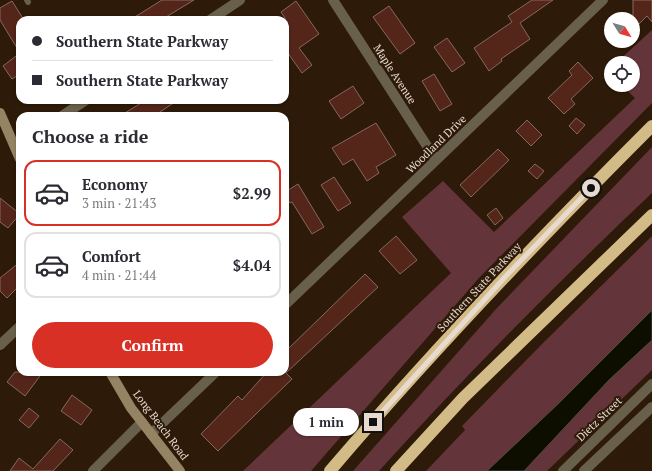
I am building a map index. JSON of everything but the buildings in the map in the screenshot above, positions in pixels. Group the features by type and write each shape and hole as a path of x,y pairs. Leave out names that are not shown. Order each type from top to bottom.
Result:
{"highway":[{"name":"Southern State Parkway","path":"330,471 506,276 652,126"},
{"path":"396,471 463,398 652,215"}],"main road":[{"path":"0,113 2,127 16,144"},
{"name":"Long Beach Road","path":"112,376 131,408 180,471"}],"street":[{"path":"216,16 240,0"},
{"name":"Maple Avenue","path":"333,0 436,160"},
{"name":"Woodland Drive","path":"289,302 603,0"},
{"path":"68,112 80,104"},
{"path":"0,345 16,330"},
{"path":"151,434 212,376"},
{"name":"Dietz Street","path":"563,471 652,384"},
{"path":"584,471 652,407"},
{"path":"92,471 142,422"}],"shaded area":[{"path":"652,30 652,103 479,278 311,471 243,471 451,273 402,217 443,181 494,232 635,98 629,92 640,92 640,56 624,56 632,48 640,48 640,41"},
{"path":"652,147 652,193 513,329 379,471 353,471 496,309"},
{"path":"652,236 652,370 547,471 426,471 465,430 462,426 543,343"},
{"path":"652,310 652,340 609,380 524,471 487,471 558,404"}],"route":[{"path":"373,422 506,276 591,188"}]}
